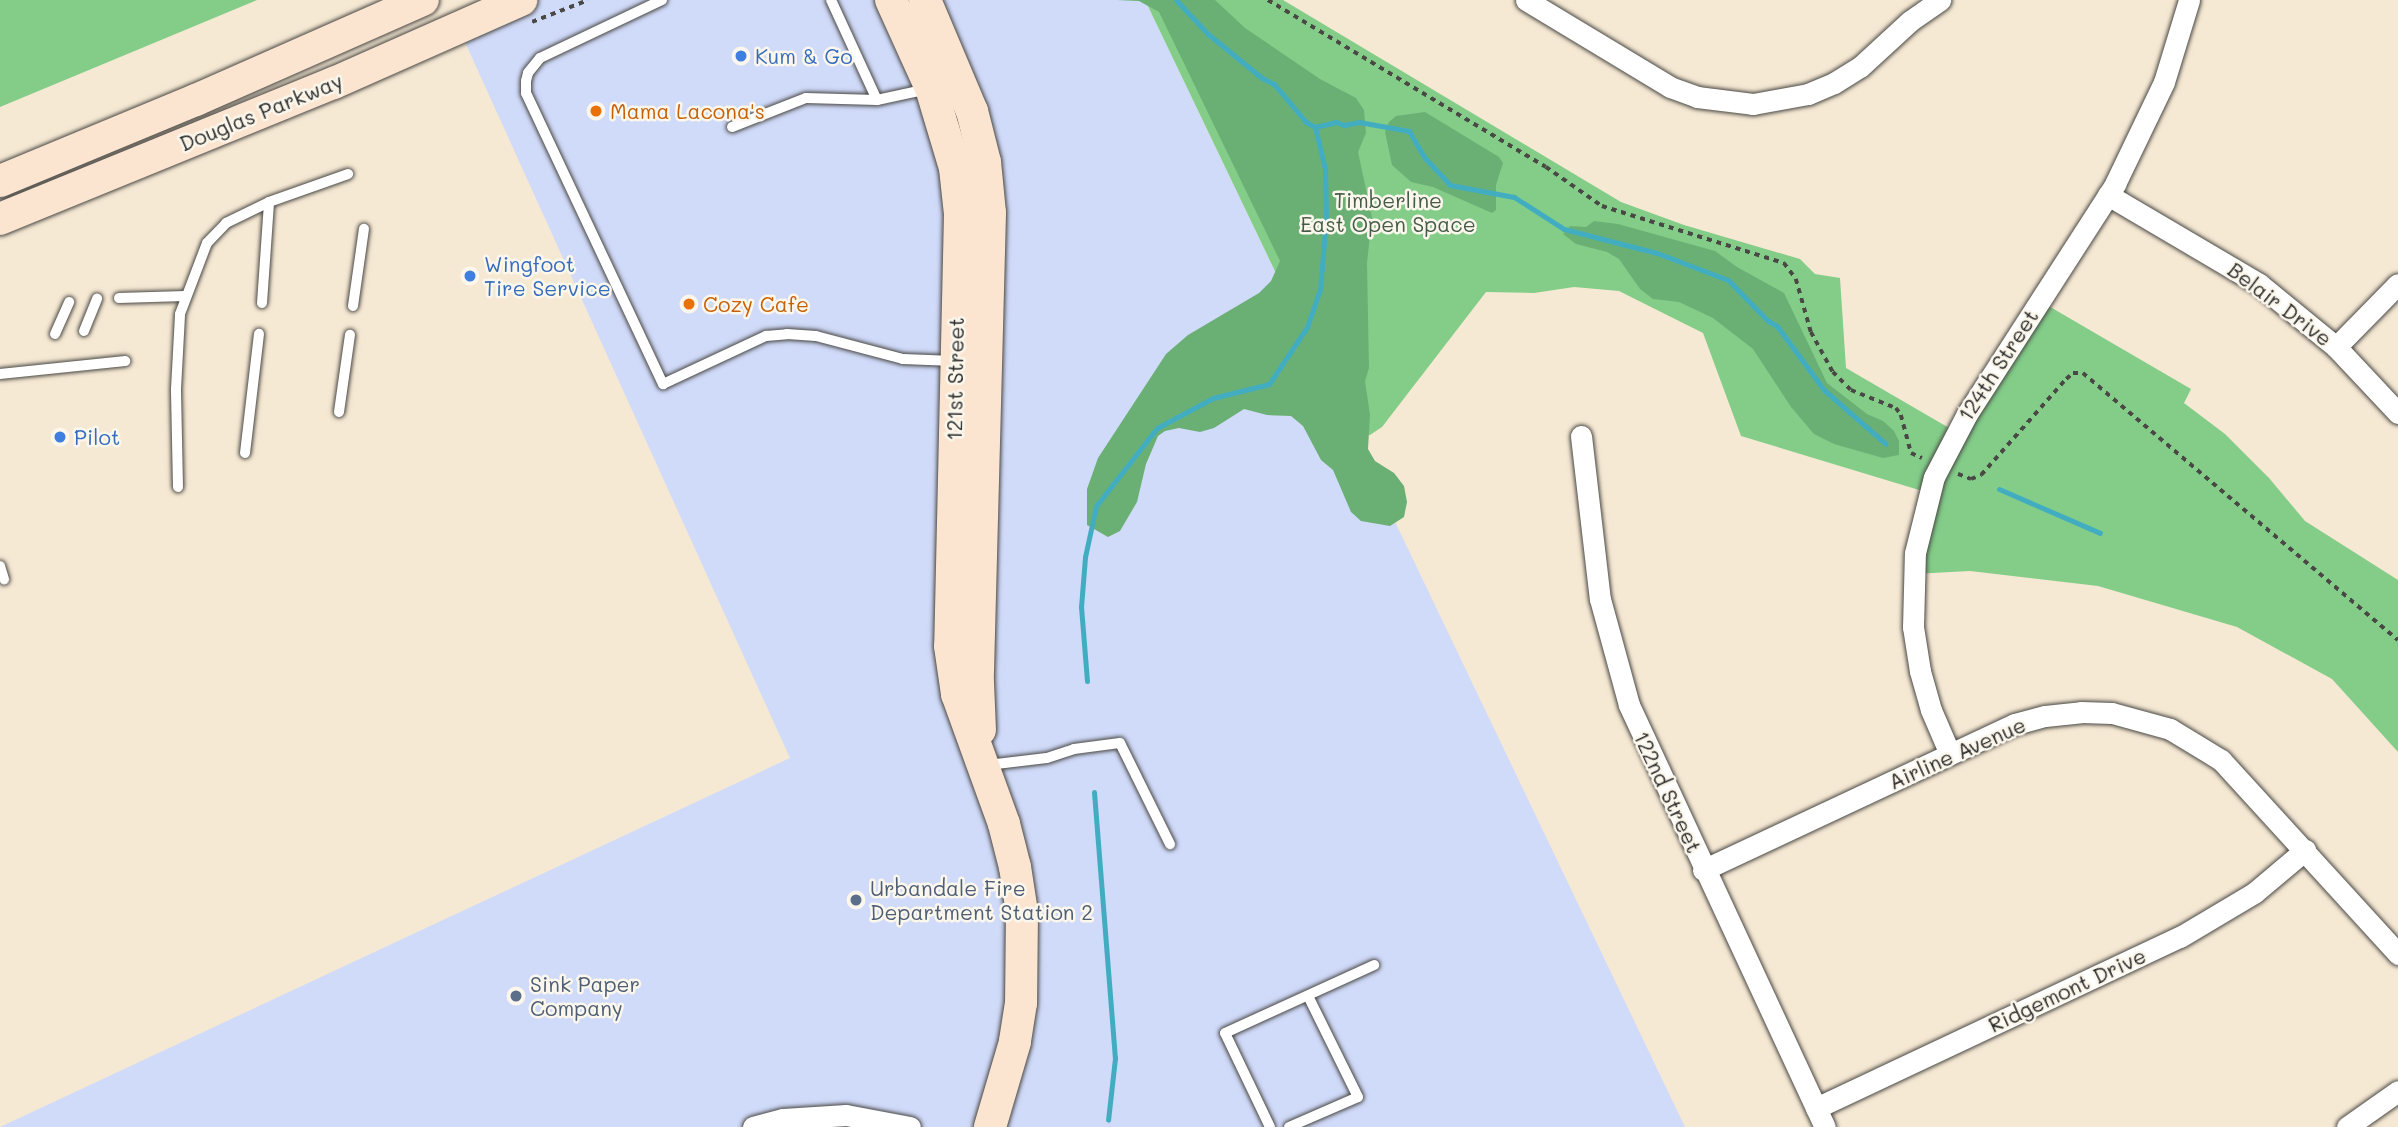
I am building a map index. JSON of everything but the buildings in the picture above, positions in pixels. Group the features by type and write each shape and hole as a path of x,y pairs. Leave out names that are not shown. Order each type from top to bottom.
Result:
{"street":[{"name":"Douglas Parkway","path":"0,181 196,100 423,0"},
{"name":"Douglas Parkway","path":"0,219 334,83 521,0"},
{"name":"121st Street","path":"891,0 931,88 955,168 970,362"},
{"name":"121st Street","path":"925,0 972,111 985,162 990,213 970,362 950,646 957,694 1004,824 1015,867 1022,912 1024,957 1015,1042 990,1127"},
{"path":"1526,0 1649,76 1697,97 1725,103 1781,101 1808,94 1860,67 1910,21 1940,0"},
{"name":"124th Street","path":"1950,754 1931,710 1920,671 1913,627 1915,553 1922,517 1940,464 1967,414 2108,195 2142,132 2164,82 2189,0"},
{"name":"Belair Drive","path":"2108,195 2259,284 2336,347 2398,413"},
{"path":"2336,347 2398,284"},
{"name":"122nd Street","path":"1581,436 1600,599 1612,652 1639,728 1821,1118"},
{"name":"Airline Avenue","path":"1703,870 2006,728 2045,716 2081,712 2142,719 2196,742 2221,760 2305,850"},
{"path":"2305,850 2398,954"},
{"name":"Ridgemont Drive","path":"1821,1118 2199,927 2254,893 2305,850"},
{"path":"2347,1127 2398,1091"},
{"path":"753,1127 783,1119 846,1115 911,1127"}],"lane":[{"path":"662,0 540,58 528,73 526,93 663,384 765,336 787,334 816,336 902,359 970,362"},
{"path":"831,0 877,100"},
{"path":"732,127 806,98 877,100 931,88"},
{"path":"178,488 176,390 180,314 207,243 226,223 269,202 348,174"},
{"path":"262,303 269,202"},
{"path":"353,306 364,229"},
{"path":"119,298 185,296"},
{"path":"84,331 97,298"},
{"path":"55,334 69,302"},
{"path":"245,453 259,334"},
{"path":"339,412 351,335"},
{"path":"70,367 75,354"},
{"path":"39,371 45,357"},
{"path":"0,374 125,361"},
{"path":"0,566 4,579"},
{"path":"981,766 1047,758 1074,749 1119,743 1170,844"},
{"path":"1270,1127 1225,1033 1374,965"},
{"path":"1289,1127 1358,1097 1308,996"}],"path":[{"path":"1268,0 1546,167 1602,206 1784,263 1796,279 1811,332 1833,372 1851,390 1896,408 1901,415 1912,453 1971,479 1978,477 2066,379 2073,373 2083,373 2398,640"}],"shaded area":[{"path":"521,0 1145,0 1685,1127 0,1127 790,758 459,29"}],"green space":[{"path":"0,0 257,0 0,107"},
{"path":"1117,0 1215,0 1245,28 1320,79 1356,98 1364,110 1366,133 1358,152 1372,217 1367,263 1369,368 1365,381 1370,415 1368,449 1375,461 1394,473 1404,486 1407,502 1404,517 1390,526 1361,521 1351,512 1333,470 1321,460 1303,426 1291,416 1267,415 1244,409 1214,428 1200,432 1179,428 1165,431 1158,436 1146,464 1137,502 1120,531 1108,537 1087,525 1087,489 1098,458 1166,354 1188,335 1259,293 1271,281 1280,261 1159,12 1139,1"},
{"name":"Timberline East Open Space","path":"1145,0 1283,0 1621,202 1684,225 1800,259 1815,274 1840,278 1846,368 1956,432 2040,301 2191,389 2184,403 2225,434 2269,478 2305,521 2398,580 2398,752 2332,679 2237,627 2098,586 1970,571 1913,574 1929,493 1741,436 1703,333 1619,291 1574,287 1534,293 1486,292 1382,427 1370,435 1355,438"},
{"path":"1425,112 1499,157 1503,163 1496,185 1496,210 1492,213 1433,187 1411,182 1392,165 1385,132 1389,122 1396,116"},
{"path":"1594,221 1618,224 1715,251 1737,267 1784,293 1827,383 1894,431 1899,441 1899,455 1883,458 1834,444 1814,434 1791,407 1753,349 1713,318 1679,302 1653,299 1640,289 1619,259 1607,252 1576,244 1563,234 1570,226 1586,227"}],"waterway":[{"path":"1176,0 1208,34 1262,78 1274,84 1306,122 1315,127 1336,122 1344,125 1359,122 1409,131 1424,157 1450,185 1514,197 1564,229 1657,253 1728,280 1768,321 1777,326 1824,390 1886,444"},
{"path":"1087,681 1081,607 1085,557 1096,506 1157,428 1213,398 1269,384 1307,327 1320,290 1326,219 1325,169 1315,127"},
{"path":"1999,489 2100,533"},
{"path":"1094,792 1115,1058 1108,1120"}],"place":[{"name":"Kum & Go","path":"741,56"},
{"name":"Mama Lacona's","path":"596,111"},
{"name":"Wingfoot Tire Service","path":"470,276"},
{"name":"Cozy Cafe","path":"689,304"},
{"name":"Pilot","path":"60,437"},
{"name":"Urbandale Fire Department Station 2","path":"856,900"},
{"name":"Sink Paper Company","path":"516,996"}]}
